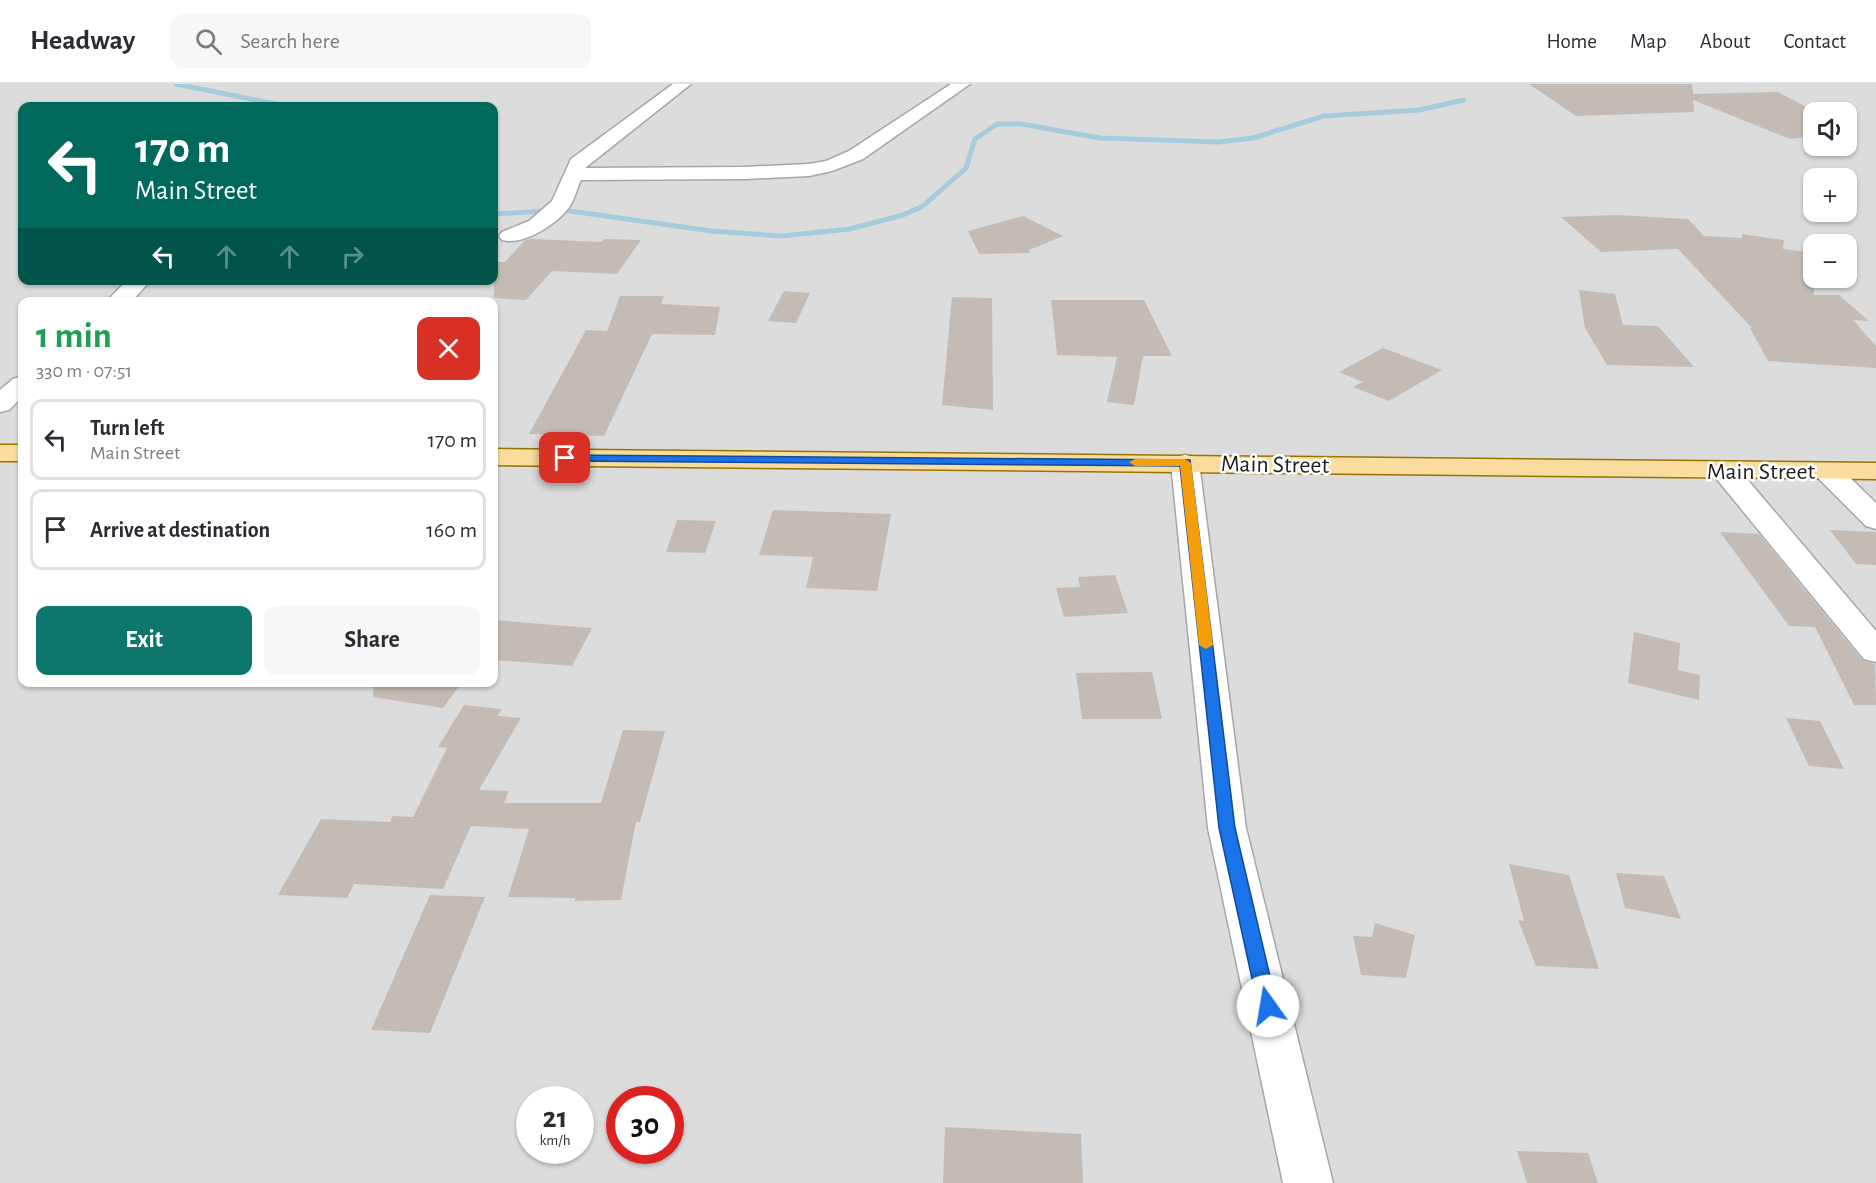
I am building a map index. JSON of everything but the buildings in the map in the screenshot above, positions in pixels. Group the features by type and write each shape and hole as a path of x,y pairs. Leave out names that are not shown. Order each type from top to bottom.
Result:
{"main road":[{"path":"0,453 18,453"},
{"name":"Main Street","path":"498,457 1876,471"}],"street":[{"path":"509,236 555,210 578,163 683,84"},
{"path":"574,174 744,173 808,170 832,165 856,155 962,84"},
{"path":"122,297 136,285"},
{"path":"0,404 18,388"},
{"path":"1185,463 1227,828 1308,1183"},
{"path":"1725,471 1876,652"},
{"path":"1827,471 1876,520"}],"shaded area":[{"path":"0,84 1876,84 1876,1183 0,1183"}],"waterway":[{"path":"176,84 266,102"},
{"path":"498,214 563,210 711,231 781,236 850,229 903,215 923,206 966,168 975,139 997,124 1021,124 1100,138 1218,142 1253,138 1324,116 1419,110 1464,100"}],"slow traffic":[{"path":"1135,462 1185,463 1206,645"}],"route":[{"path":"565,458 1185,463 1227,828 1268,1006"}]}
